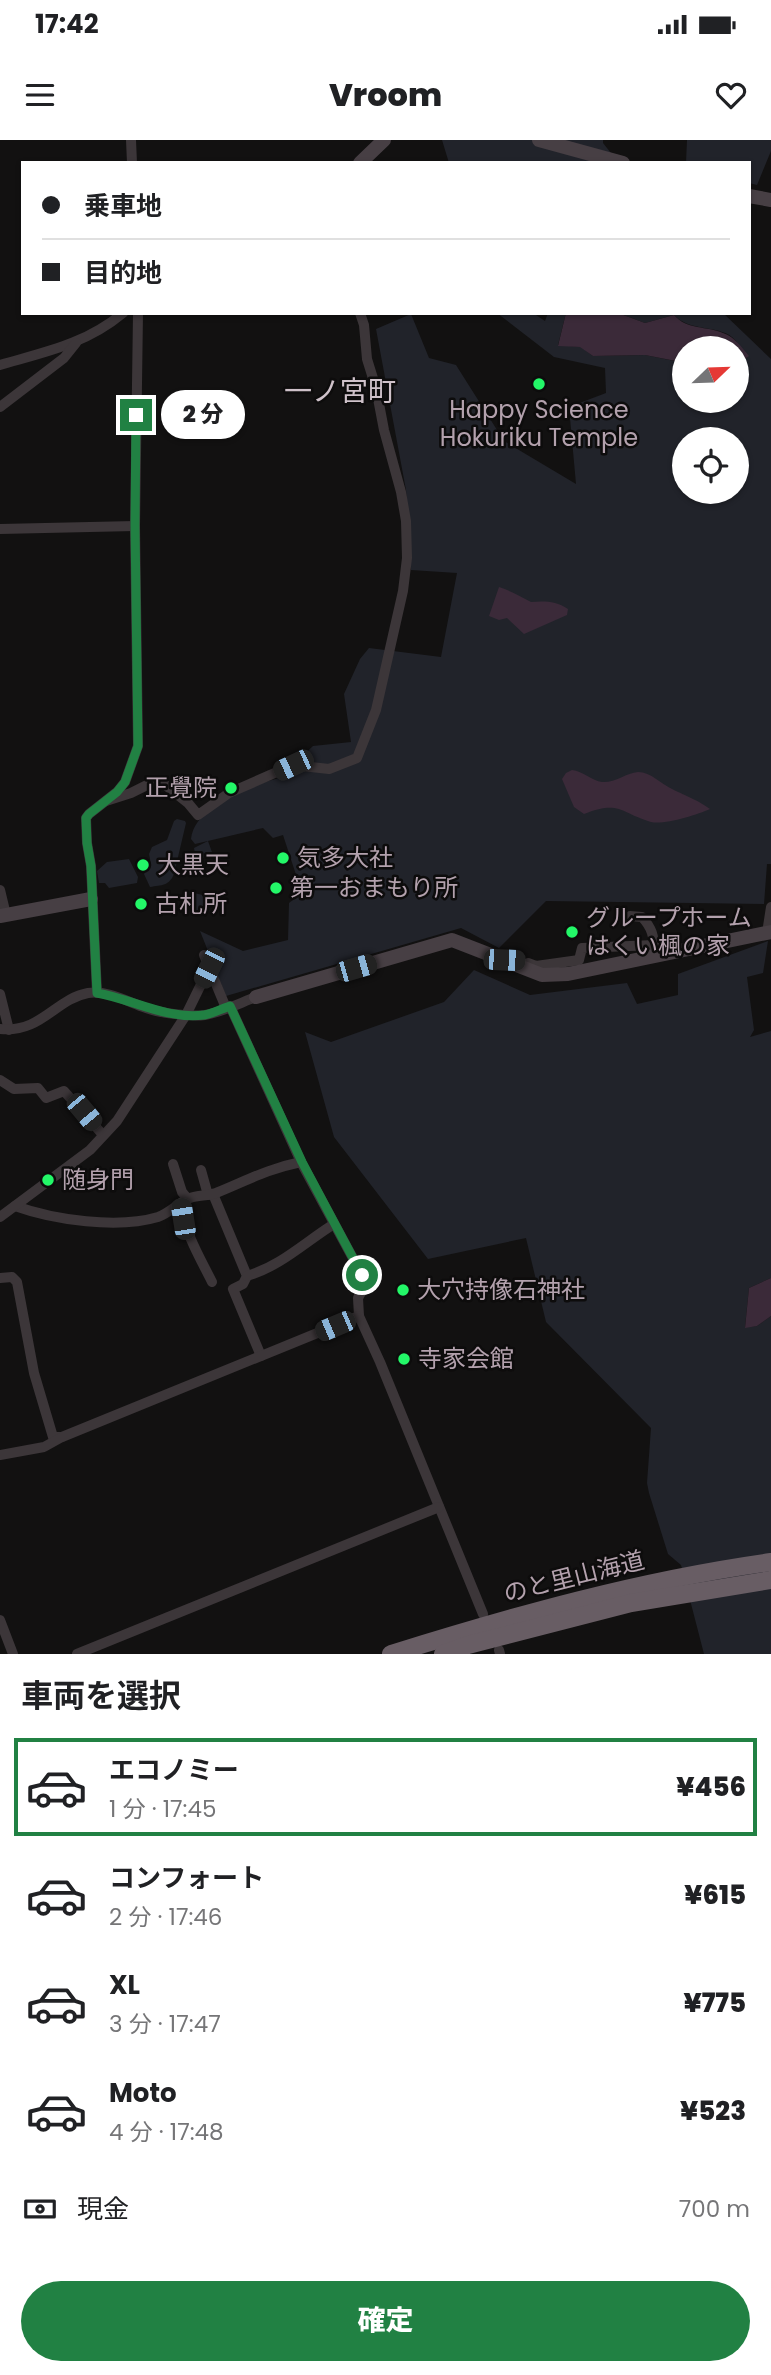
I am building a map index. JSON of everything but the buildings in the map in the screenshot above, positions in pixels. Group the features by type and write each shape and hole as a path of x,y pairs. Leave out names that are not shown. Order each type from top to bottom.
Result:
{"highway":[{"name":"のと里山海道","path":"391,1654 464,1631 628,1587 706,1571 771,1562"},
{"name":"のと里山海道","path":"443,1654 468,1645 631,1603 771,1580"}],"street":[{"path":"131,140 132,161"},
{"path":"362,161 384,140"},
{"path":"539,140 615,161"},
{"path":"751,196 771,200"},
{"path":"0,365 76,343 105,329 121,315"},
{"path":"97,993 86,818 125,782 138,746 135,526 138,315"},
{"path":"106,801 153,782 163,783 188,803 198,815 229,793 293,765 330,769 357,758 376,710 403,591 407,558 406,521 401,492 367,359 360,315"},
{"path":"0,407 64,358 76,343"},
{"path":"0,529 135,526"},
{"path":"0,890 3,915 91,899"},
{"path":"0,994 4,1029 28,1026 72,999 88,993 123,999 148,1009 205,1015 256,997 452,940 542,975 568,974 654,951 769,932 771,906"},
{"path":"630,916 642,917 649,925 654,936 654,951"},
{"path":"504,960 521,961 536,966 579,960 582,948 654,951"},
{"path":"204,955 302,1162 362,1275 364,1287 358,1298 359,1316 483,1614"},
{"path":"0,1217 90,1150 117,1121 186,1015 209,968"},
{"path":"0,1080 14,1089 38,1088 46,1098 64,1091 103,1136"},
{"path":"15,1206 38,1214 97,1222 155,1218 184,1202 211,1194 273,1168 302,1162"},
{"path":"173,1164 184,1202 183,1219 192,1245 212,1282"},
{"path":"201,1170 247,1276"},
{"path":"261,1356 233,1289 243,1284 247,1276 262,1272 282,1261 334,1224"},
{"path":"0,1278 12,1277 16,1282 33,1373 53,1437 62,1437"},
{"path":"0,1455 44,1447 62,1437 359,1316"},
{"path":"77,1654 439,1507"},
{"path":"0,1620 13,1654"}],"shaded area":[{"path":"442,140 603,140 617,161 448,161"},
{"path":"687,140 771,140 771,151 757,185 751,184 751,161 686,161"},
{"path":"411,315 429,358 456,365 504,441 576,484 569,407 606,393 605,368 554,357 500,315 536,315 545,321 547,315 566,315 558,345 581,347 593,356 645,355 672,360 672,413 749,413 749,338 771,359 771,864 767,864 764,904 546,901 499,948 461,928 226,996 200,931 243,951 288,940 289,903 301,890 283,835 273,838 263,828 195,844 191,839 196,825 206,812 238,793 274,779 306,771 293,765 313,746 351,742 344,694 360,659 369,648 441,657 457,573 411,570 406,490 376,329"},
{"path":"566,315 623,315 645,323 674,315 685,323 728,336 672,336 672,360 645,355 593,356 580,347 558,346"},
{"path":"623,315 674,315 645,323"},
{"path":"674,315 725,315 747,336 730,336 688,324"},
{"path":"499,587 531,602 559,604 568,609 567,615 524,634 507,618 499,620 489,616"},
{"path":"572,770 602,782 643,773 710,809 657,823 613,808 584,814 574,807 562,779"},
{"path":"177,819 186,823 174,874 167,883 150,887 144,874 151,864 149,854 152,847 167,840"},
{"path":"208,841 213,855 196,860 194,848"},
{"path":"129,859 138,877 137,883 109,888 105,883 99,883 97,871 107,862"},
{"path":"190,893 206,898 208,904 205,913 194,912"},
{"path":"768,941 763,973 747,977 754,1030 750,1037 771,1031 771,1278 749,1288 745,1327 757,1326 771,1316 771,1654 704,1654 681,1565 668,1554 649,1493 647,1483 651,1428 546,1322 526,1238 428,1259 334,1137 305,1032 331,1042 444,1002 474,970 530,995 627,983 637,1004 678,995 678,974"},
{"path":"771,1278 771,1316 757,1326 745,1328 749,1288"}],"place":[{"name":"Happy Science Hokuriku Temple","path":"539,384"},
{"name":"正覺院","path":"231,788"},
{"name":"気多大社","path":"283,858"},
{"name":"大黒天","path":"143,865"},
{"name":"第一おまもり所","path":"276,888"},
{"name":"古札所","path":"141,904"},
{"name":"グループホーム はくい楓の家","path":"572,932"},
{"name":"随身門","path":"48,1180"},
{"name":"大穴持像石神社","path":"403,1290"},
{"name":"寺家会館","path":"404,1359"}],"district":[{"name":"一ノ宮町","path":"340,391"}],"route":[{"path":"136,415 138,746 125,782 86,818 97,993 148,1009 186,1015 205,1015 230,1006 302,1162 362,1275"}]}
